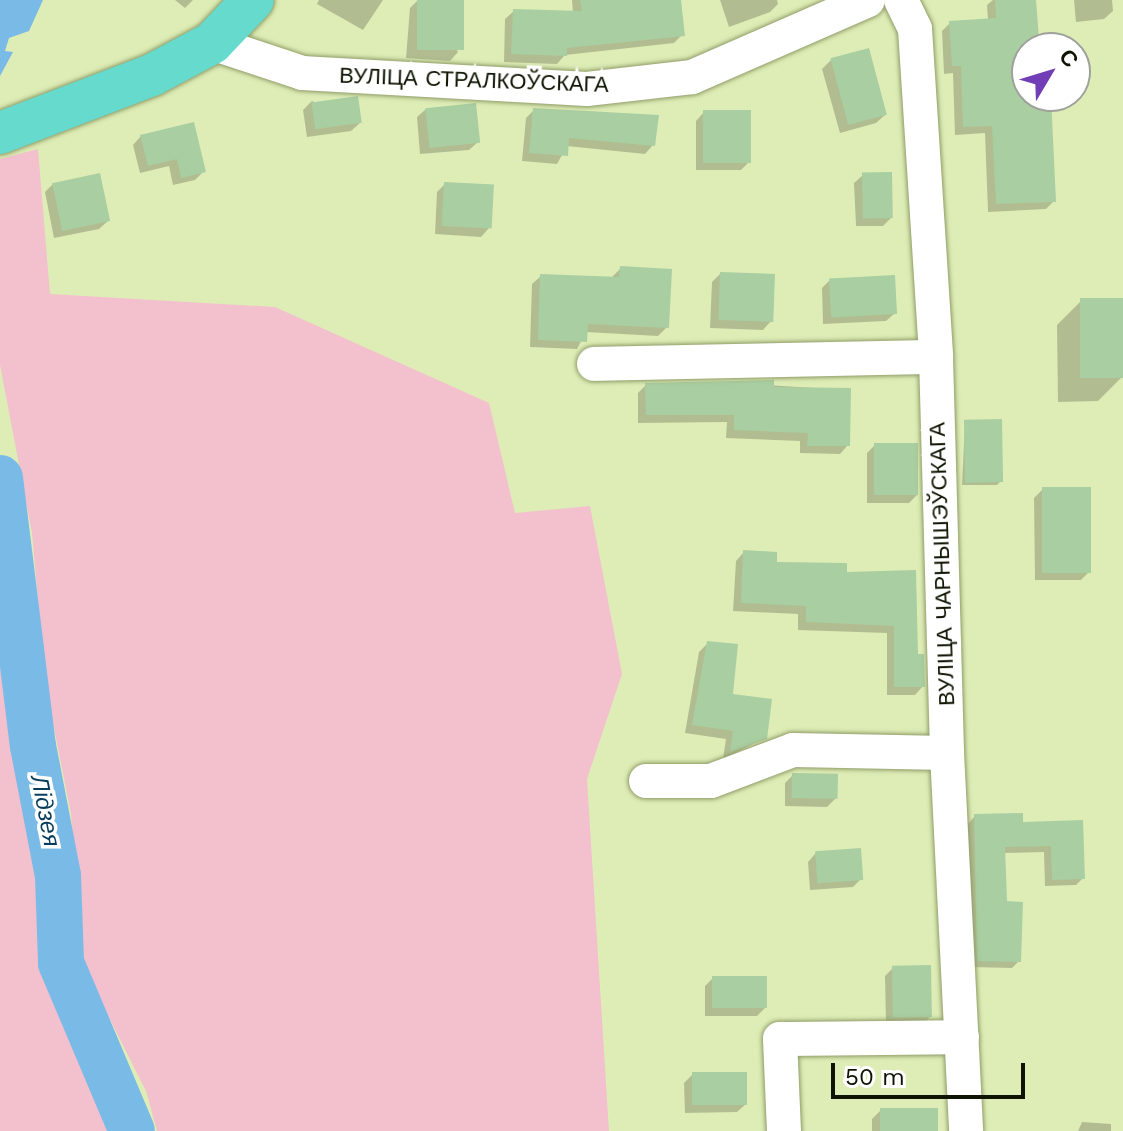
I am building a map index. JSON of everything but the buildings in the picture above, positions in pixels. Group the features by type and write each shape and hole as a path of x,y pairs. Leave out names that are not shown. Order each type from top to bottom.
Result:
{"main road":[{"path":"4,131 152,75 212,43 253,0"}],"street":[{"name":"ВУЛІЦА СТРАЛКОЎСКАГА","path":"212,43 302,73 587,89 692,77 868,0"},
{"name":"ВУЛІЦА ЧАРНЫШЭЎСКАГА","path":"901,0 915,29 936,357 947,753 966,1131"},
{"path":"594,364 936,357"},
{"path":"646,781 711,781 793,750 947,753"},
{"path":"784,1131 780,1039 962,1037"}],"shaded area":[{"path":"38,149 50,294 275,307 489,403 515,513 590,506 622,674 587,779 609,1131 157,1131 146,1091 84,968 71,814 46,688 32,533 0,365 0,159"},
{"path":"0,582 8,700 33,818 50,984 108,1102 117,1131 0,1131"}],"water":[{"path":"0,0 43,0 29,31 9,38 5,51 13,52 0,76"}],"waterway":[{"name":"Лідзея","path":"0,478 33,746 58,876 61,963 132,1131"}]}
